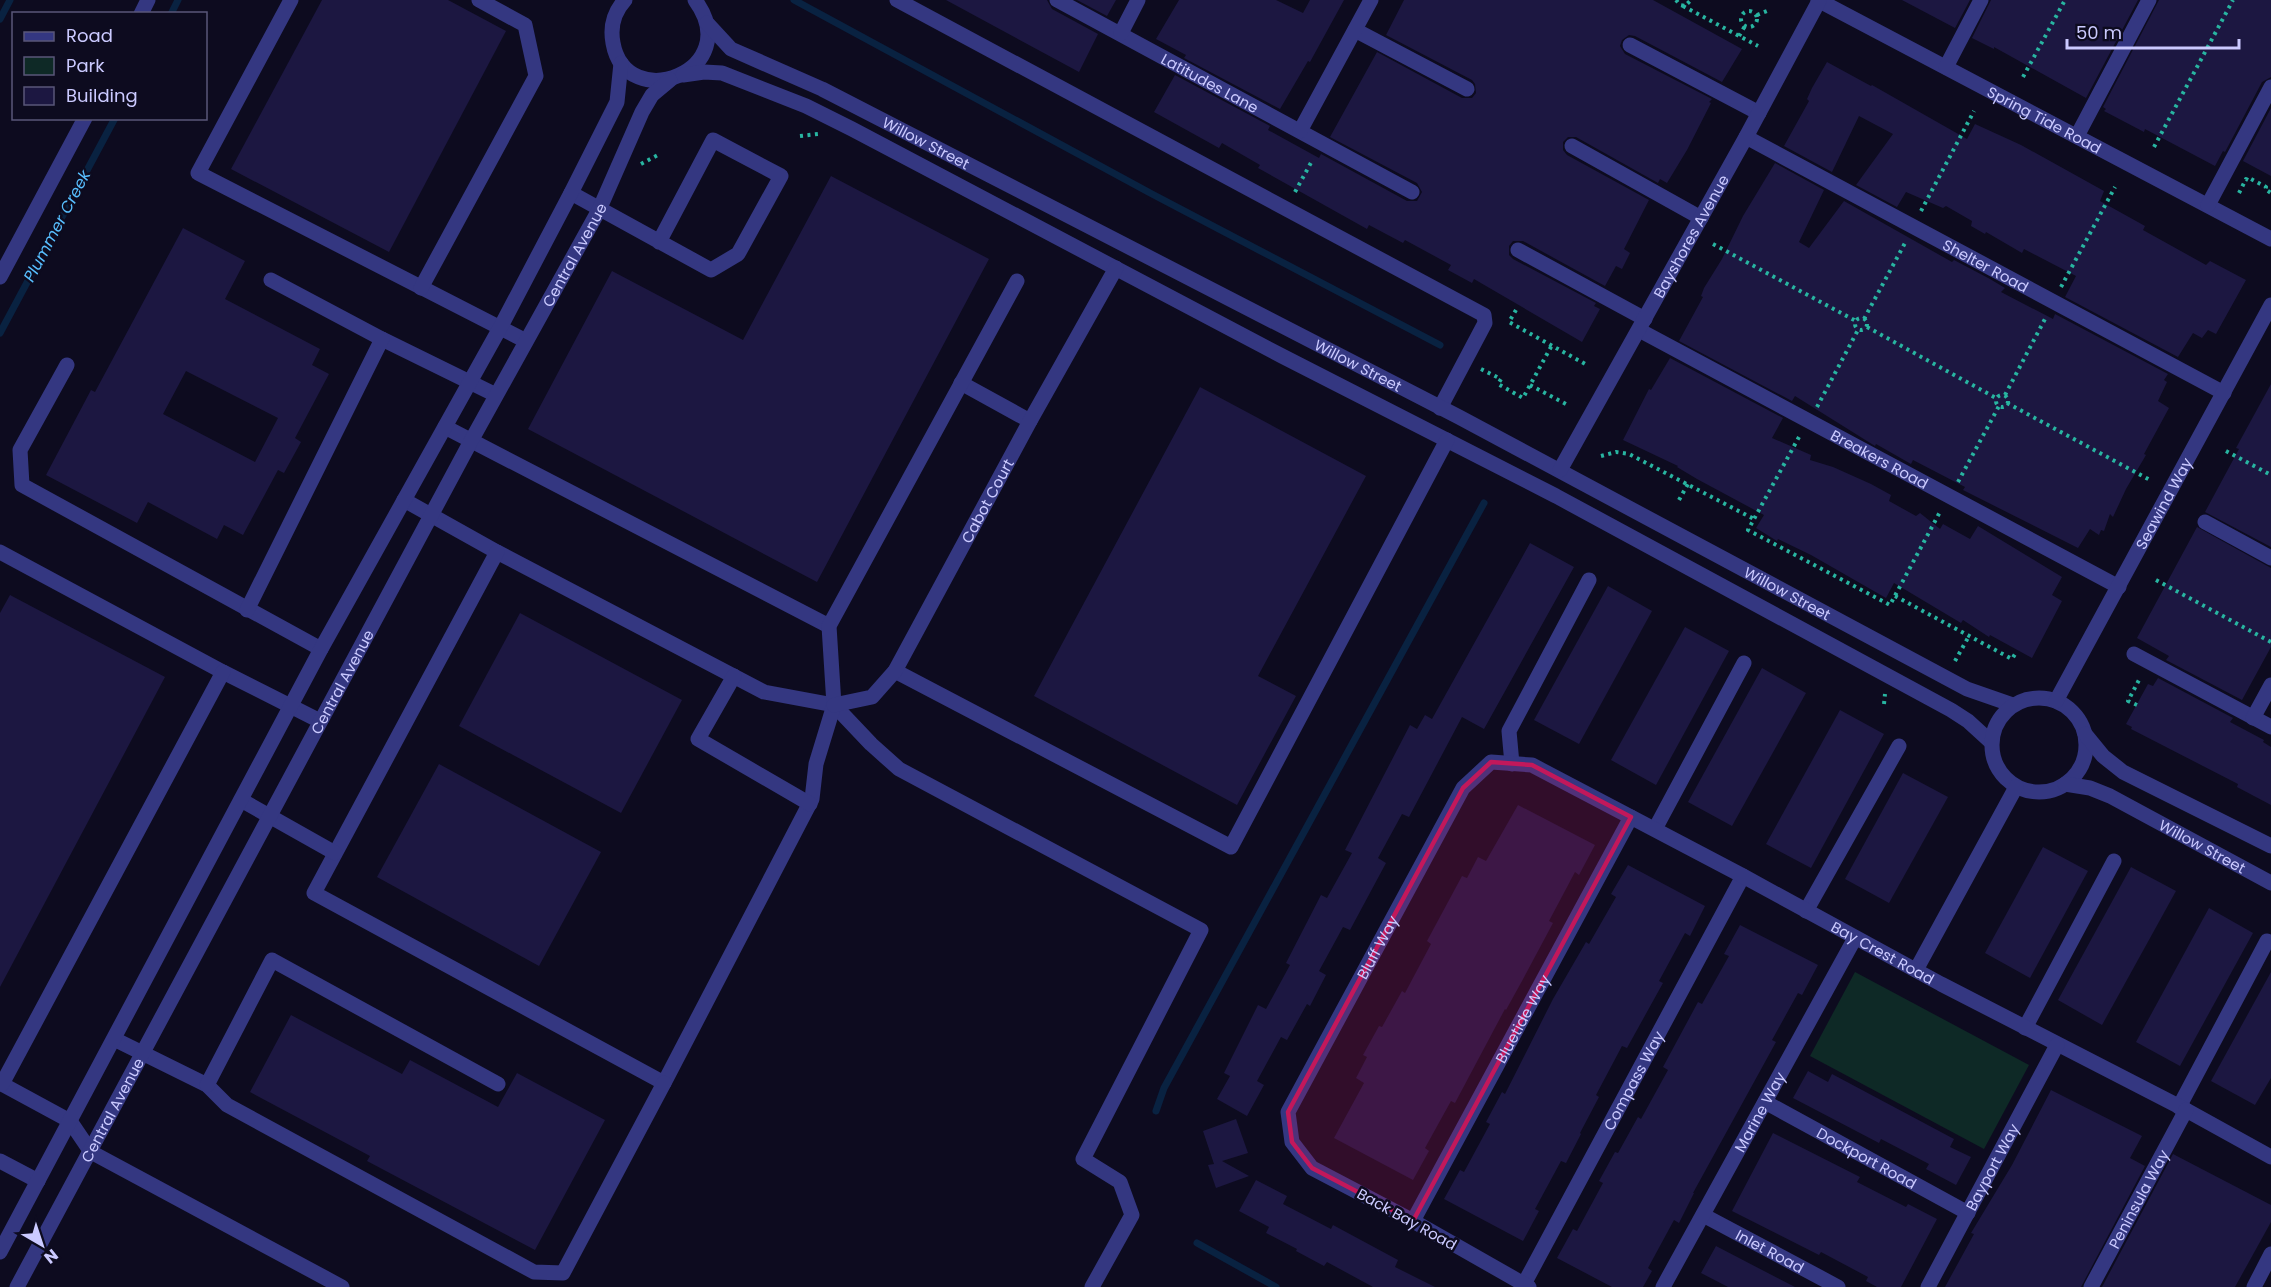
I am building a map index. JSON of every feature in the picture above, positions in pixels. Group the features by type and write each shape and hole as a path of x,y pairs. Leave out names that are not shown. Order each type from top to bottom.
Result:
{"street":[{"path":"291,0 198,173 526,340"},
{"path":"421,288 536,75 525,25 479,0"},
{"path":"621,63 614,50 612,34 613,19 625,0"},
{"name":"Willow Street","path":"695,0 707,23 731,49 822,89 1560,470 1967,689 2013,705"},
{"path":"897,0 1484,315 1485,323 1440,408"},
{"name":"Latitudes Lane","path":"1057,0 1412,192"},
{"path":"1121,33 1138,0"},
{"path":"1300,131 1371,0"},
{"name":"Spring Tide Road","path":"1818,0 2271,239"},
{"name":"Bayshores Avenue","path":"1560,470 1746,137 1818,0"},
{"path":"1946,67 1982,0"},
{"path":"2077,136 2149,0"},
{"name":"Central Avenue","path":"17,1287 144,1054 268,816 599,210 642,112 652,95 694,66 704,53 708,37 707,23"},
{"path":"1355,30 1467,89"},
{"path":"1629,45 1759,112"},
{"name":"Willow Street","path":"621,63 631,72 656,81 704,72 722,73 806,106 1282,356 1567,501 1951,710 1968,721 1991,742"},
{"name":"Central Avenue","path":"0,1252 321,649 500,328 571,193 617,102 621,63"},
{"path":"2208,205 2271,87"},
{"path":"0,277 84,120"},
{"name":"Shelter Road","path":"1746,137 2224,393"},
{"path":"571,193 599,210 711,270 738,254 781,176 713,140 659,242"},
{"path":"1572,146 1701,218"},
{"name":"Breakers Road","path":"1518,250 1642,325 2119,587"},
{"name":"Cabot Court","path":"834,705 872,697 895,671 1030,421 1116,268"},
{"path":"271,280 382,339 496,395"},
{"path":"114,1039 207,1085 227,1105 534,1272 563,1273 810,804 816,764 834,705 829,626 1017,281"},
{"name":"Seawind Way","path":"2056,701 2271,305"},
{"path":"247,610 382,339"},
{"path":"67,365 20,450 22,485 321,649"},
{"path":"961,383 1030,421"},
{"path":"445,427 829,626"},
{"path":"895,671 1231,847 1447,440"},
{"path":"404,500 497,552 764,692 834,705 871,744 899,769 1201,930 1083,1159 1120,1182 1132,1215 1092,1287"},
{"path":"2205,522 2271,558"},
{"path":"0,552 223,672 320,721"},
{"path":"497,552 314,893 664,1083"},
{"path":"1512,764 1509,731 1589,580"},
{"path":"2134,654 2271,727"},
{"path":"1655,830 1744,663"},
{"path":"223,672 1,1083 70,1121 91,1152 342,1287"},
{"path":"734,676 698,739 810,804"},
{"path":"2253,718 2271,685"},
{"path":"2042,697 2070,708 2080,720 2085,734 2086,750 2082,764 2074,777 2065,784 2048,792 2034,792 2016,787 2007,781 1998,770 1992,756 1991,742 1994,727 2013,705 2042,697"},
{"name":"Willow Street","path":"2085,734 2103,756 2123,772 2271,846"},
{"path":"1806,911 1899,746"},
{"name":"Bay Crest Road","path":"1491,762 1532,765 2271,1157"},
{"name":"Bluff Way","path":"1292,1142 1288,1112 1463,788 1491,762"},
{"name":"Willow Street","path":"2065,784 2090,788 2110,796 2271,883"},
{"path":"1916,970 2016,787"},
{"path":"241,801 335,853"},
{"name":"Bluetide Way","path":"1413,1221 1631,817"},
{"path":"2025,1028 2114,861"},
{"name":"Compass Way","path":"1526,1286 1743,876"},
{"name":"Marine Way","path":"1663,1287 1855,938"},
{"name":"Peninsula Way","path":"2091,1287 2267,940"},
{"path":"207,1085 272,960 498,1084"},
{"name":"Bayport Way","path":"1928,1287 2058,1045"},
{"name":"Dockport Road","path":"1765,1102 1968,1213"},
{"name":"Back Bay Road","path":"1292,1142 1312,1168 1413,1221 1526,1286"},
{"path":"0,1161 38,1181"},
{"name":"Inlet Road","path":"1703,1215 1838,1287"},
{"path":"2254,1287 2271,1254"}],"path":[{"path":"1683,6 1688,5 1691,0"},
{"path":"2023,76 2065,0"},
{"path":"2154,147 2233,0"},
{"path":"1675,1 1758,46"},
{"path":"1745,26 1741,20 1743,13 1750,10 1757,15"},
{"path":"1757,15 1767,11"},
{"path":"1745,26 1754,25 1757,15"},
{"path":"1739,36 1745,26"},
{"path":"1918,217 1974,111"},
{"path":"1293,196 1317,153"},
{"path":"2239,193 2246,179 2250,181 2252,179 2266,187 2265,189 2271,193"},
{"path":"2058,293 2115,187"},
{"path":"1713,244 1856,321 1864,319 1909,236"},
{"path":"1516,310 1509,322 1587,365"},
{"path":"2005,396 2050,311"},
{"path":"1864,319 1867,327 1996,398"},
{"path":"1814,413 1858,330 1856,321"},
{"path":"1858,330 1867,327"},
{"path":"1465,361 1501,379 1498,384 1523,398 1552,345"},
{"path":"1530,386 1566,404"},
{"path":"1996,398 2000,395 2005,396"},
{"path":"2005,396 2007,403"},
{"path":"1996,398 1999,406"},
{"path":"1955,488 1999,406 2007,403 2150,480"},
{"path":"1803,428 1748,530 1890,605 1943,506"},
{"path":"2226,451 2271,475"},
{"path":"1601,456 1616,452 1629,454 1754,519"},
{"path":"1679,501 1688,484"},
{"path":"2156,580 2271,642"},
{"path":"1895,596 2013,658 2017,651"},
{"path":"1955,662 1969,636"},
{"path":"2137,705 2128,701 2149,662"}],"highlighted area":[{"path":"1491,762 1532,765 1631,817 1413,1221 1312,1168 1292,1142 1288,1112 1463,788"}],"green space":[{"path":"1855,972 2029,1065 1984,1149 1810,1056"}],"building":[{"path":"322,0 448,0 506,31 389,252 231,169"},
{"path":"946,0 1047,0 1052,9 1098,34 1079,72"},
{"path":"1077,0 1116,0 1107,16"},
{"path":"1179,0 1276,0 1303,13 1310,0 1344,0 1310,62 1308,61 1280,109 1184,58 1186,55 1156,39"},
{"path":"1404,0 1653,0 1742,49 1722,82 1635,36 1629,35 1622,40 1620,46 1625,54 1712,99 1687,150 1667,183 1660,179 1658,183 1576,137 1568,137 1563,142 1563,150 1567,155 1649,200 1624,249 1630,253 1622,269 1616,266 1605,286 1523,241 1513,241 1509,246 1509,255 1513,259 1596,303 1594,306 1600,309 1582,342 1474,279 1472,283 1448,270 1451,265 1405,240 1403,243 1369,225 1367,229 1258,168 1260,165 1222,143 1219,148 1154,112 1175,75 1270,126 1268,130 1319,158 1321,154 1407,201 1417,201 1422,192 1417,183 1330,137 1377,52 1462,98 1472,98 1476,93 1472,80 1386,35"},
{"path":"1902,0 1970,0 1955,28"},
{"path":"1991,0 2138,0 2086,98 1994,47 1994,49 1972,38"},
{"path":"2159,0 2271,0 2271,77 2262,82 2225,152 2223,151 2215,166 2145,129 2144,132 2104,111 2106,109 2103,107"},
{"path":"1827,62 1967,139 1975,124 2021,145 2104,191 2100,201 2145,226 2143,230 2206,265 2210,261 2246,280 2216,334 2208,330 2202,338 2193,333 2178,357 2065,297 2076,276 2024,249 2022,253 1986,232 1985,234 1971,226 1972,221 1946,206 1943,208 1906,192 1897,207 1856,185 1893,134 1859,116 1832,172 1784,146"},
{"path":"2271,108 2271,176 2243,161"},
{"path":"1775,163 1824,190 1799,242 1809,248 1844,201 1952,262 1954,260 1990,279 2005,288 2001,292 2053,319 2055,314 2168,374 2164,380 2167,382 2158,401 2169,408 2113,517 2110,514 2104,531 2101,530 2099,535 2090,529 2078,548 1963,490 1965,487 1913,460 1911,464 1876,444 1875,446 1795,396 1792,401 1679,341 1703,297 1701,296 1704,288"},
{"path":"831,176 989,259 817,582 528,429 612,271 743,340"},
{"path":"183,228 245,261 225,299 320,349 312,365 329,374 295,438 301,442 284,473 278,470 243,535 224,525 217,539 148,502 137,523 46,475 91,390 95,392","holes":["186,371 278,418 255,462 163,414"]},
{"path":"1670,358 1783,418 1772,438 1811,455 1810,460 1833,467 1871,484 1891,495 1889,501 1916,516 1920,513 1940,529 1943,524 1970,539 1978,526 2062,577 2052,595 2062,601 2032,658 1990,635 1989,637 1963,620 1961,623 1894,583 1886,598 1811,555 1778,539 1777,541 1756,528 1764,515 1697,479 1678,466 1623,440 1649,389 1651,390"},
{"path":"2271,384 2271,547 2205,512"},
{"path":"1200,387 1366,476 1258,676 1296,696 1237,805 1034,696"},
{"path":"2197,527 2271,568 2271,647 2242,700 2166,660 2169,656 2137,638"},
{"path":"1530,543 1574,567 1484,729 1462,717 1409,817 1402,814 1378,858 1386,863 1350,930 1343,927 1319,971 1326,975 1310,1006 1307,1004 1287,1040 1281,1037 1257,1081 1264,1085 1247,1116 1217,1099 1230,1076 1224,1073 1258,1005 1266,1009 1290,965 1286,963 1321,895 1327,898 1352,853 1345,850 1410,725 1417,729 1425,715 1432,719"},
{"path":"1608,586 1652,611 1579,744 1534,720"},
{"path":"10,595 165,677 0,987 0,613"},
{"path":"520,613 682,700 621,813 459,726"},
{"path":"1685,627 1729,651 1656,785 1611,760"},
{"path":"1762,668 1806,693 1732,826 1688,802"},
{"path":"2158,678 2233,718 2230,722 2264,740 2263,742 2271,747 2271,805 2237,787 2238,784 2131,729 2132,727 2126,724 2148,684 2153,686"},
{"path":"1840,710 1884,734 1811,868 1766,844"},
{"path":"439,764 601,852 539,966 377,877"},
{"path":"1903,773 1948,797 1889,903 1845,879"},
{"path":"1518,805 1595,845 1579,875 1575,872 1549,921 1553,923 1522,981 1455,1103 1451,1101 1425,1148 1429,1151 1413,1180 1334,1138 1364,1083 1356,1078 1367,1057 1363,1055 1379,1026 1382,1027 1402,991 1405,993 1431,944 1427,941 1462,876 1467,878 1478,857 1486,861"},
{"path":"2043,847 2088,871 2030,978 1985,953"},
{"path":"1628,865 1705,906 1690,936 1685,933 1659,981 1663,983 1627,1048 1622,1046 1596,1095 1599,1097 1566,1163 1561,1161 1535,1209 1539,1211 1523,1241 1444,1199 1460,1170 1464,1172 1490,1124 1486,1122 1502,1092 1505,1094 1553,999 1586,942 1589,944 1616,897 1611,894"},
{"path":"2131,867 2176,891 2102,1025 2058,1000"},
{"path":"2209,908 2253,933 2180,1066 2136,1042"},
{"path":"1740,925 1818,965 1802,995 1798,993 1772,1040 1776,1042 1693,1193 1679,1223 1674,1220 1648,1268 1652,1271 1643,1287 1612,1287 1557,1258 1573,1229 1577,1231 1603,1183 1599,1181 1615,1152 1618,1153 1638,1117 1641,1119 1668,1070 1663,1067 1698,1002 1702,1004 1729,956 1724,954"},
{"path":"2271,972 2271,1078 2255,1105 2211,1081"},
{"path":"291,1015 402,1074 410,1060 498,1107 517,1073 605,1120 535,1250 367,1161 370,1156 250,1092"},
{"path":"1808,1071 1828,1082 1832,1074 1954,1139 1950,1147 1971,1157 1956,1185 1926,1169 1929,1164 1881,1139 1879,1143 1793,1098"},
{"path":"2051,1090 2142,1136 2130,1158 2145,1166 2081,1287 1945,1287 1974,1234 1971,1233 2012,1165"},
{"path":"1236,1119 1248,1153 1222,1161 1249,1176 1216,1188 1208,1165 1214,1164 1203,1131"},
{"path":"1773,1133 1860,1177 1857,1182 1906,1207 1908,1204 1937,1219 1901,1287 1877,1287 1866,1281 1868,1277 1821,1252 1819,1255 1732,1211"},
{"path":"2173,1154 2271,1205 2271,1222 2235,1287 2102,1287"},
{"path":"1256,1180 1287,1196 1283,1204 1331,1229 1333,1225 1398,1260 1395,1267 1435,1287 1373,1287 1327,1262 1324,1266 1296,1251 1297,1249 1266,1233 1269,1227 1239,1211"},
{"path":"1716,1246 1795,1287 1728,1287 1701,1273"}],"waterway":[{"path":"0,19 10,0"},
{"name":"Plummer Creek","path":"172,12 178,0"},
{"path":"794,0 1152,194 1440,345"},
{"name":"Plummer Creek","path":"0,333 114,120"},
{"path":"1156,1111 1164,1088 1484,503"},
{"path":"1197,1243 1276,1287"}]}
